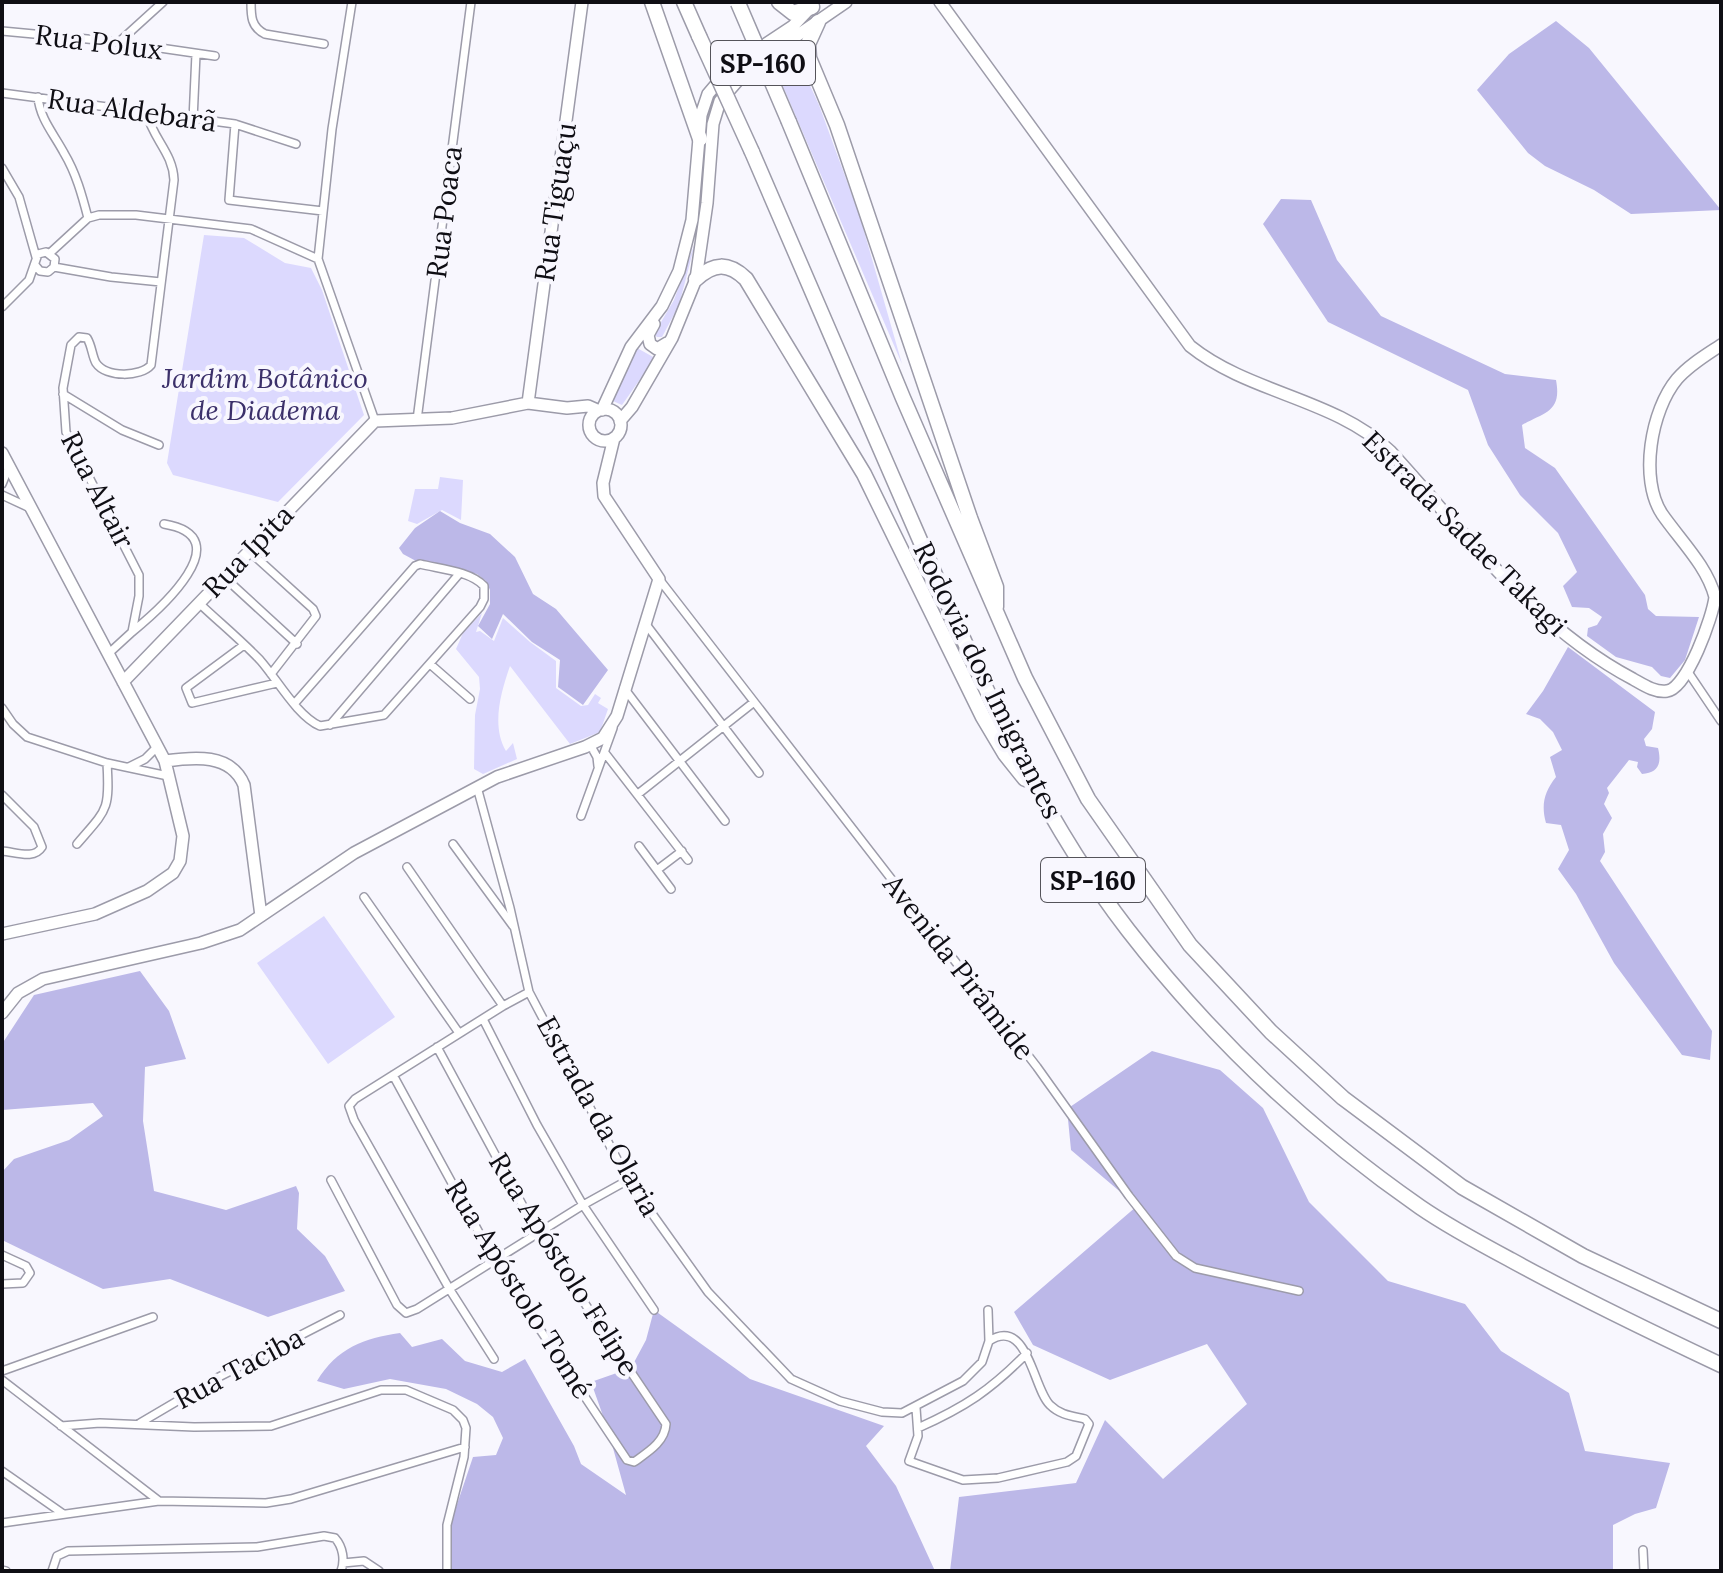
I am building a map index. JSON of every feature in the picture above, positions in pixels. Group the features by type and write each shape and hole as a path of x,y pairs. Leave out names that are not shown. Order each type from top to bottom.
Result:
{"highway":[{"path":"652,2 700,139"},
{"name":"Rodovia dos Imigrantes","path":"684,2 969,654 1038,794 1127,929 1209,1027 1300,1114 1423,1210 1541,1277 1721,1365"},
{"path":"779,2 793,13 814,5"},
{"name":"Rodovia dos Imigrantes","path":"737,3 903,398 996,612 1064,756 1108,830 1190,945 1271,1032 1343,1098 1462,1187 1571,1249 1721,1321"},
{"path":"818,22 808,44 810,62 837,125 996,587 996,612"},
{"path":"696,279 707,269 715,267 730,268 746,279 864,474 988,727 1016,769 1038,794"}],"main road":[{"name":"Rua Tiguaçu","path":"528,403 582,2"},
{"path":"620,421 632,407 672,338 696,279 707,203 711,133 717,108 747,70 846,2"},
{"name":"Estrada Sadae Takagi","path":"940,2 1179,335 1190,346 1234,374 1337,415 1367,431 1390,451 1545,619 1602,661 1648,687 1665,692 1675,688 1688,672"},
{"path":"672,338 664,347 657,349 648,340 683,259 692,220 701,115 706,99 721,76 745,56 793,26 814,5"},
{"path":"607,440 592,435 596,413 631,347 670,292"},
{"path":"1688,672 1715,597 1700,566 1660,511 1652,493 1651,445 1662,406 1676,381 1721,345"},
{"path":"375,421 452,418 528,403 567,408 588,406 596,413 612,411 620,421 620,429 607,440"},
{"name":"Rua Ipita","path":"123,682 375,421"},
{"path":"2,1013 18,993 43,979 227,936 354,853 477,787 529,764 585,747 603,738 614,723 659,579 604,496 607,440"},
{"path":"2,453 165,761 183,836 180,861 173,873 147,891 95,914 2,934"},
{"path":"165,761 206,758 227,764 240,775 244,785 261,916"}],"street":[{"path":"119,42 163,2"},
{"path":"251,2 251,17 256,29 265,34 324,44"},
{"path":"352,2 332,129 318,259 375,421"},
{"name":"Rua Poaca","path":"417,421 471,2"},
{"name":"Rua Polux","path":"2,31 119,42 215,56"},
{"name":"Rua Polux","path":"193,120 196,54"},
{"name":"Rua Aldebarã","path":"2,93 235,124 229,200 323,211"},
{"path":"38,97 41,116 65,154 79,184 88,218"},
{"name":"Rua Altair","path":"132,632 139,596 139,575 66,432 63,394 71,345 79,337 87,338 95,362 105,371 133,374 151,365 174,166 152,130 147,114"},
{"path":"235,124 296,144"},
{"path":"2,168 24,210 35,261 44,272"},
{"path":"50,253 88,218 136,215 251,229 318,259"},
{"path":"29,280 35,261 42,252 50,253 55,259 54,267"},
{"path":"2,307 29,280 54,267 161,282"},
{"path":"63,394 122,430 159,445"},
{"path":"2,484 9,466"},
{"path":"2,495 32,509"},
{"path":"108,654 160,608 185,580 196,556 197,547 190,534 177,526 164,524"},
{"path":"249,551 316,613 316,620 271,674"},
{"path":"199,603 244,645 277,683 295,703 315,724 330,725 384,715 484,599 485,592 480,582 420,564 415,566 295,703"},
{"path":"330,725 459,574"},
{"path":"224,577 297,644"},
{"name":"Avenida Pirâmide","path":"659,579 1037,1067 1176,1256 1195,1268 1299,1291"},
{"path":"645,623 759,773"},
{"path":"244,645 186,688 192,703 277,683"},
{"path":"430,664 470,699"},
{"path":"1688,672 1721,721"},
{"path":"624,688 725,821"},
{"path":"638,794 754,702"},
{"path":"2,708 27,737 107,763 169,776"},
{"path":"581,816 614,723"},
{"path":"127,768 145,759 157,747"},
{"path":"585,747 596,752 598,768"},
{"path":"605,753 688,860"},
{"path":"77,844 107,806 107,763"},
{"name":"Estrada da Olaria","path":"477,787 529,992 628,1180 708,1292 791,1379 840,1401 882,1412 902,1413 916,1408 971,1375 982,1362 989,1341"},
{"path":"2,795 34,827 42,847 36,854 29,855 2,851"},
{"path":"453,844 514,928"},
{"path":"639,846 671,889"},
{"path":"657,870 682,851"},
{"path":"407,867 503,1006"},
{"path":"364,897 459,1033"},
{"path":"494,1359 450,1290 354,1120 350,1103 529,992"},
{"path":"483,1019 537,1125 583,1205 654,1310"},
{"name":"Rua Apóstolo Felipe","path":"437,1047 538,1234 666,1424 663,1437"},
{"name":"Rua Apóstolo Tomé","path":"393,1075 495,1262 627,1460 634,1462 650,1452 663,1437"},
{"path":"331,1180 397,1305 406,1313 450,1290 628,1180"},
{"path":"2,1255 26,1266 29,1276 23,1283 2,1284"},
{"path":"988,1310 989,1341"},
{"name":"Rua Taciba","path":"140,1423 213,1380 340,1315"},
{"path":"2,1371 153,1317"},
{"path":"916,1408 918,1436 909,1461 963,1480 998,1478 1067,1462 1076,1456 1089,1424 1085,1419 1061,1413 1048,1404 1038,1389 1027,1353 1010,1337 997,1336 989,1341"},
{"path":"918,1428 954,1413 981,1396 1027,1353"},
{"path":"2,1380 159,1501"},
{"path":"61,1426 140,1423 183,1427 271,1426 393,1389 406,1390 458,1414 466,1428 465,1447 447,1525 447,1571"},
{"path":"2,1523 159,1501 266,1503 291,1499 465,1447"},
{"path":"2,1471 62,1513"},
{"path":"52,1571 57,1556 68,1551 257,1547 324,1536 337,1540 342,1567 364,1561 379,1571"},
{"path":"1643,1550 1644,1571"}],"green space":[{"path":"801,44 801,66 819,105 860,217 902,364 773,63"},
{"name":"Jardim Botânico de Diadema","path":"204,235 244,238 285,263 311,268 322,290 364,415 278,502 173,475 167,463"},
{"path":"696,240 679,305 662,337 657,337 654,334 674,300"},
{"path":"637,348 655,358 622,405 613,401"},
{"path":"440,477 463,480 461,520 442,510 417,524 408,521 415,489 438,489"},
{"path":"482,613 476,632 480,631 494,641 503,618 556,661 556,688 581,706 588,705 595,694 601,698 598,703 608,709 600,732 570,744 510,666 498,720 501,741 506,751 513,743 517,759 483,774 474,769 479,677 456,649 463,633"},
{"path":"324,916 395,1017 328,1064 257,963"}],"shaded area":[{"path":"1556,21 1589,48 1721,210 1631,214 1594,190 1545,166 1528,153 1477,90 1509,54"},
{"path":"1281,199 1311,200 1337,260 1381,316 1505,374 1556,380 1554,405 1522,425 1525,448 1555,468 1645,595 1648,609 1656,616 1699,617 1685,660 1670,678 1661,676 1652,667 1616,657 1587,636 1588,628 1597,625 1602,617 1589,608 1572,607 1563,586 1577,572 1558,533 1520,495 1488,445 1468,390 1328,322 1263,224"},
{"path":"440,511 460,523 490,534 515,557 533,594 556,609 608,670 583,705 558,687 560,660 532,642 503,614 492,639 478,626 490,604 486,581 477,574 416,561 403,554 399,548 415,528"},
{"path":"1568,647 1655,712 1652,729 1644,739 1646,746 1658,748 1659,763 1652,772 1642,774 1637,767 1638,762 1629,760 1607,788 1609,793 1604,804 1612,818 1603,834 1605,852 1600,861 1712,1031 1710,1060 1682,1055 1614,963 1576,894 1558,869 1569,850 1561,825 1546,823 1544,804 1546,793 1556,777 1550,757 1562,750 1553,732 1540,719 1526,714"},
{"path":"140,971 169,1011 186,1059 145,1067 143,1121 154,1191 226,1210 296,1186 299,1193 297,1229 325,1256 345,1291 268,1317 170,1279 103,1289 2,1240 2,1172 14,1159 69,1140 103,1116 93,1103 2,1110 2,1044 34,995"},
{"path":"1152,1051 1220,1070 1263,1108 1309,1202 1388,1281 1465,1304 1501,1351 1569,1393 1585,1451 1670,1463 1656,1508 1613,1525 1613,1571 950,1571 959,1497 1076,1483 1105,1420 1163,1479 1247,1404 1207,1344 1110,1380 1033,1345 1014,1312 1137,1206 1071,1150 1067,1109"},
{"path":"654,1310 750,1379 884,1426 866,1446 896,1486 935,1571 450,1571 445,1540 473,1457 496,1455 503,1438 493,1417 477,1404 446,1389 390,1379 344,1389 317,1381 333,1360 352,1346 400,1333 412,1347 442,1339 465,1361 502,1372 525,1359 581,1464 626,1495 591,1382 631,1368 646,1340"}]}
